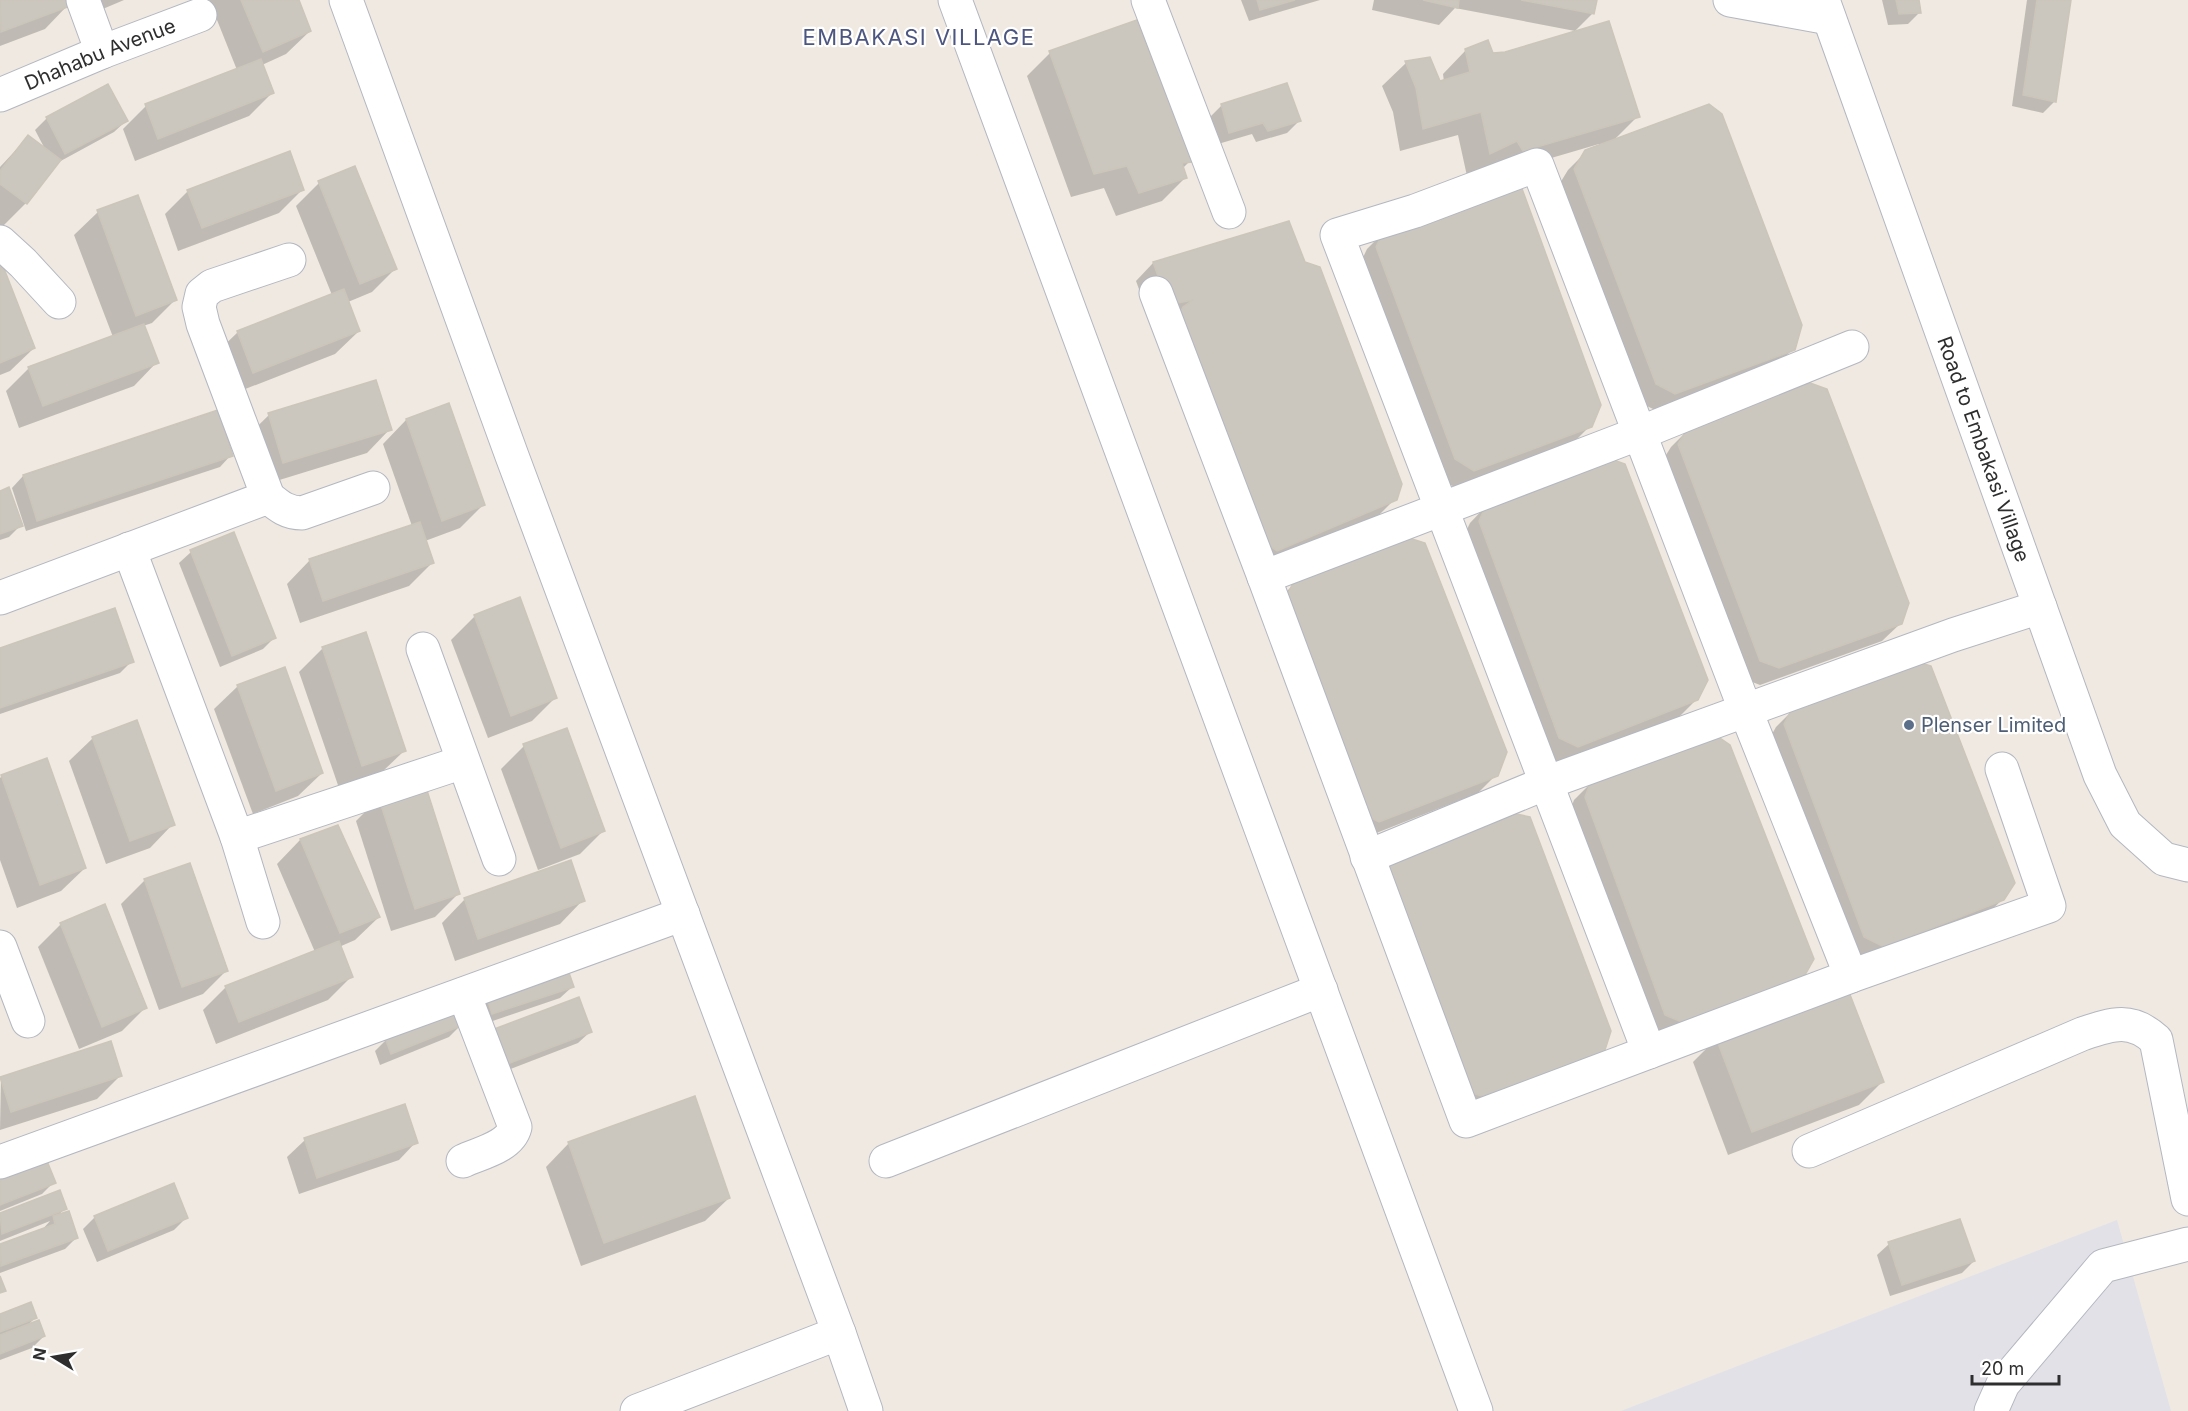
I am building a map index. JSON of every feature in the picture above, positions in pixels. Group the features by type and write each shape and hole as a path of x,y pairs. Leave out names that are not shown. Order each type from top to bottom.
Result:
{"street":[{"path":"83,0 102,52"},
{"path":"346,0 866,1411"},
{"path":"955,0 1476,1411"},
{"path":"1148,0 1229,212"},
{"path":"1730,0 1826,9"},
{"name":"Road to Embakasi Village","path":"1826,9 2100,775 2125,824 2164,859 2188,865"},
{"name":"Dhahabu Avenue","path":"0,95 102,52 200,15"},
{"path":"1649,1052 1337,235 1415,211 1538,165 1745,710 1851,976"},
{"path":"0,242 59,302"},
{"path":"289,260 213,286 202,294 199,307 203,324 268,497 292,513 302,513 373,488"},
{"path":"1156,294 1466,1121 1851,976 2049,906 2002,769"},
{"path":"1264,577 1640,434 1852,347"},
{"path":"0,598 268,497"},
{"path":"129,549 237,837 263,922"},
{"path":"1367,857 1546,783 1953,635 2040,607"},
{"path":"423,649 499,858"},
{"path":"237,837 463,762"},
{"path":"0,1162 683,914"},
{"path":"0,947 28,1021"},
{"path":"886,1161 1321,990"},
{"path":"463,1161 503,1143 514,1134 516,1127 464,993"},
{"path":"1809,1151 2082,1034 2110,1024 2133,1024 2146,1030 2156,1040 2188,1199"},
{"path":"1991,1411 2002,1384 2103,1266 2188,1244"},
{"path":"637,1411 839,1333"}],"shaded area":[{"path":"2117,1220 2171,1411 1621,1411"}],"building":[{"path":"0,0 68,0 70,6 1,32"},
{"path":"241,0 299,0 311,31 263,52"},
{"path":"1257,0 1295,0 1260,10"},
{"path":"1423,0 1459,0 1458,8"},
{"path":"1521,0 1597,0 1594,14"},
{"path":"1896,0 1919,0 1921,13 1899,14"},
{"path":"2037,0 2071,0 2056,102 2023,95"},
{"path":"1137,20 1192,162 1182,163 1187,178 1139,193 1127,166 1094,174 1049,51"},
{"path":"1609,21 1640,117 1523,151 1517,141 1490,154 1481,112 1423,129 1416,88 1405,61 1430,57 1440,81 1470,72 1465,49 1488,40 1493,53 1505,52"},
{"path":"261,59 274,93 158,139 145,104"},
{"path":"1287,83 1301,121 1268,131 1263,123 1229,133 1221,104"},
{"path":"108,84 128,121 65,154 46,117"},
{"path":"1709,104 1722,114 1802,325 1795,350 1675,394 1656,384 1574,169 1585,150"},
{"path":"28,135 61,160 27,204 0,184 0,171"},
{"path":"290,151 304,190 202,228 187,190"},
{"path":"355,166 397,269 360,284 318,181"},
{"path":"1521,186 1601,405 1592,427 1474,471 1455,459 1376,247 1384,230"},
{"path":"138,195 177,300 136,316 97,210"},
{"path":"1289,221 1305,262 1320,267 1402,484 1397,500 1277,551 1261,540 1175,323 1183,307 1193,300 1168,305 1153,262"},
{"path":"3,266 35,348 0,363 0,267"},
{"path":"344,289 360,331 253,373 237,331"},
{"path":"144,324 159,363 43,406 28,367"},
{"path":"376,380 392,430 283,463 268,413"},
{"path":"1810,383 1827,389 1909,603 1902,624 1779,668 1760,661 1678,444 1688,428"},
{"path":"449,403 485,505 442,521 406,419"},
{"path":"218,410 233,456 37,521 23,475"},
{"path":"1608,458 1625,464 1708,680 1698,700 1578,747 1559,738 1479,521 1487,503"},
{"path":"9,487 23,526 0,534 0,491"},
{"path":"420,522 434,563 323,601 309,559"},
{"path":"234,532 276,638 232,656 190,550"},
{"path":"1406,537 1425,543 1507,752 1498,776 1379,822 1359,812 1283,604 1293,583"},
{"path":"520,597 557,698 511,716 474,615"},
{"path":"115,608 134,662 0,708 0,648"},
{"path":"366,632 406,751 362,766 322,647"},
{"path":"1912,660 1931,666 2015,883 2004,900 1884,947 1864,937 1784,724 1793,707"},
{"path":"285,667 323,773 276,791 237,685"},
{"path":"137,720 175,825 130,841 92,737"},
{"path":"567,728 605,831 561,848 523,744"},
{"path":"1717,736 1730,745 1814,959 1805,975 1684,1023 1665,1015 1585,797 1591,781"},
{"path":"47,758 86,868 40,885 1,775"},
{"path":"424,781 460,894 415,909 378,796"},
{"path":"1512,813 1530,817 1611,1031 1604,1053 1485,1097 1461,1090 1383,877 1390,861"},
{"path":"338,825 380,917 340,933 300,839"},
{"path":"571,860 585,901 478,939 464,898"},
{"path":"190,863 228,971 182,987 144,879"},
{"path":"105,904 147,1008 102,1027 60,923"},
{"path":"339,941 353,977 239,1022 225,986"},
{"path":"568,970 574,987 492,1014 487,998"},
{"path":"1847,987 1884,1082 1752,1132 1716,1038"},
{"path":"579,997 592,1032 502,1066 489,1031"},
{"path":"457,1010 463,1025 391,1054 385,1038"},
{"path":"111,1041 122,1076 11,1112 0,1077"},
{"path":"695,1096 730,1198 604,1243 568,1142"},
{"path":"405,1104 418,1143 317,1178 304,1138"},
{"path":"47,1161 56,1183 0,1205 0,1180"},
{"path":"174,1183 188,1218 108,1251 94,1216"},
{"path":"60,1190 67,1209 2,1234 0,1213"},
{"path":"69,1211 78,1238 1,1266 0,1244 55,1224 53,1216"},
{"path":"1960,1219 1975,1261 1902,1285 1888,1242"},
{"path":"0,1276 6,1291 0,1293"},
{"path":"31,1302 37,1318 0,1332 0,1314"},
{"path":"39,1320 45,1336 0,1354 0,1335"}],"place":[{"name":"Plenser Limited","path":"1909,725"}],"district":[{"name":"EMBAKASI VILLAGE","path":"919,37"}]}
